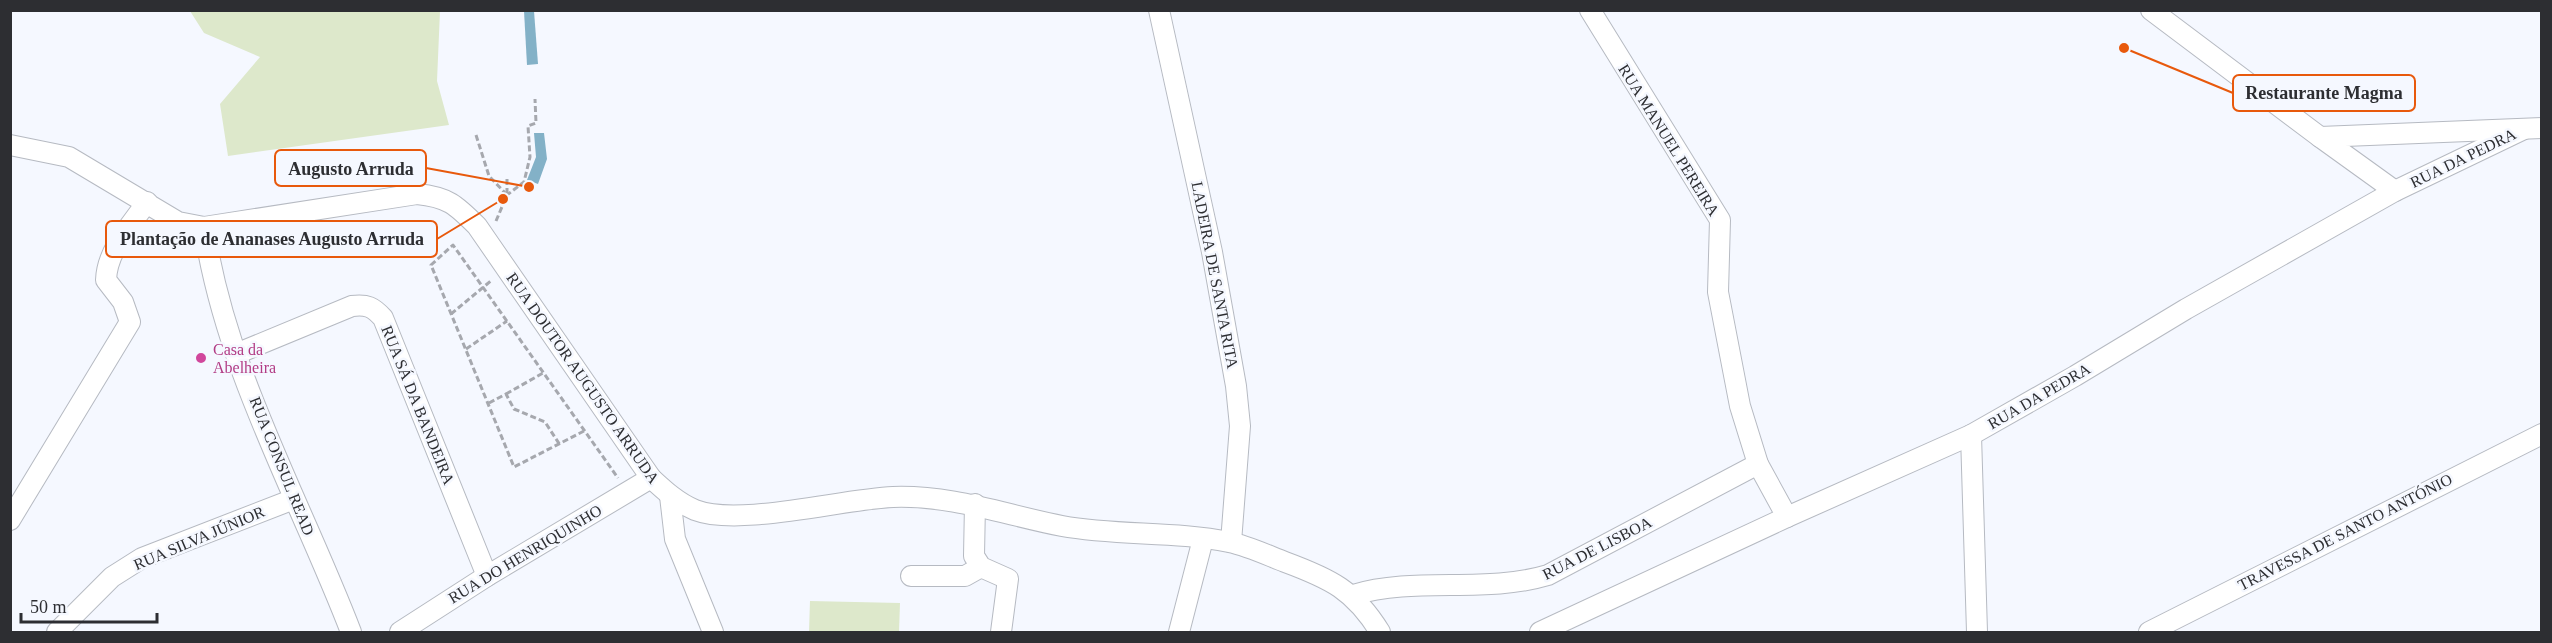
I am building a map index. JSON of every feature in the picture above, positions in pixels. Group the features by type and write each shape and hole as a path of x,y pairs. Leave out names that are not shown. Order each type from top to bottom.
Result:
{"street":[{"name":"LADEIRA DE SANTA RITA","path":"1159,10 1212,252 1236,386 1240,426 1231,542"},
{"name":"RUA MANUEL PEREIRA","path":"1590,10 1720,220 1719,308 1740,406 1758,464 1787,516"},
{"path":"2151,10 2395,191"},
{"path":"2320,137 2533,129"},
{"name":"RUA DA PEDRA","path":"1540,633 1787,516 1971,435 2186,309 2395,191 2533,129"},
{"path":"10,145 69,157 178,222 204,227"},
{"name":"RUA DOUTOR AUGUSTO ARRUDA","path":"204,227 417,194 435,195 454,203 477,226 651,478 669,496 696,510 735,516 892,497 928,498 975,504 1062,526 1231,542 1303,568 1353,595"},
{"path":"10,520 130,322 123,302 106,280 106,269 113,252 147,202"},
{"name":"RUA CONSUL READ","path":"204,227 218,300 236,354 351,633"},
{"name":"RUA SÁ DA BANDEIRA","path":"236,354 352,306 364,304 374,308 382,318 487,576"},
{"name":"TRAVESSA DE SANTO ANTÓNIO","path":"2149,633 2541,434"},
{"path":"1971,435 1977,633"},
{"name":"RUA DE LISBOA","path":"1353,595 1376,588 1513,584 1548,575 1758,464"},
{"name":"RUA DO HENRIQUINHO","path":"400,633 487,576 651,478"},
{"path":"669,496 675,539 713,633"},
{"name":"RUA SILVA JÚNIOR","path":"57,633 112,577 142,558 294,499"},
{"path":"975,504 974,556 981,567 1008,579 1001,633"},
{"path":"1179,633 1203,539"},
{"path":"911,576 965,576 981,567"},
{"path":"1353,595 1366,610 1380,633"}],"path":[{"path":"507,195 524,182 530,157 528,126 536,123 535,99"},
{"path":"476,135 489,176 507,195"},
{"path":"490,228 496,221 507,195 507,179"},
{"path":"584,431 514,467 431,265 453,245 628,492"},
{"path":"451,314 506,270"},
{"path":"466,349 507,321"},
{"path":"488,404 543,373"},
{"path":"506,394 514,409 545,422 560,445"}],"green space":[{"path":"190,11 440,11 437,81 449,125 228,156 220,104 260,57 204,33"},
{"path":"810,601 900,603 899,632 809,632"}],"water":[{"path":"524,11 534,11 538,64 527,65"},
{"path":"534,133 544,133 547,159 538,184 527,180 536,157"}],"place":[{"name":"Restaurante Magma","path":"2124,48"},
{"name":"Augusto Arruda","path":"529,187"},
{"name":"Plantação de Ananases Augusto Arruda","path":"503,199"},
{"name":"Casa da Abelheira","path":"201,358"}]}
